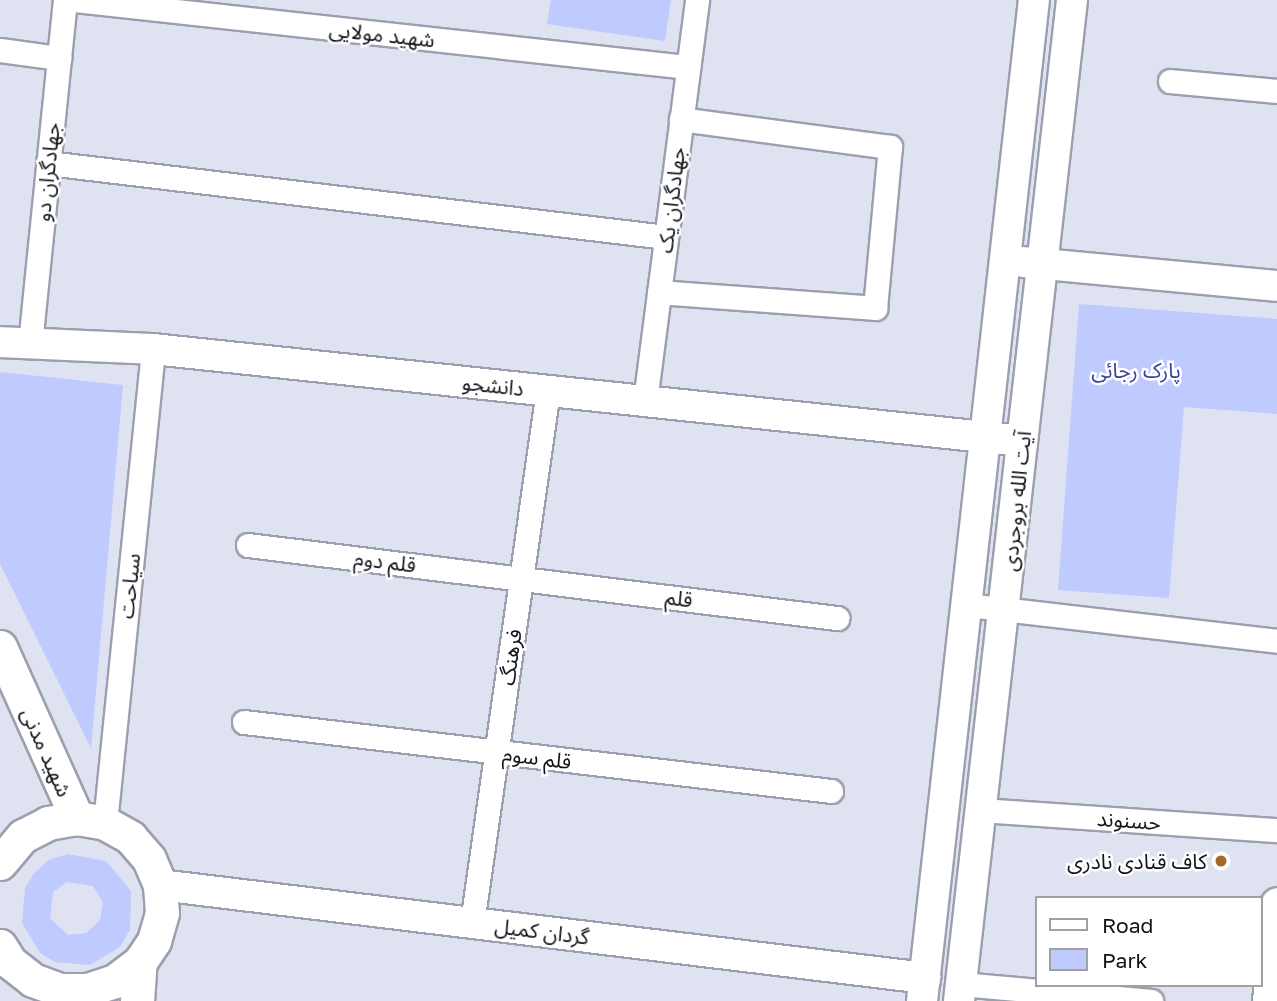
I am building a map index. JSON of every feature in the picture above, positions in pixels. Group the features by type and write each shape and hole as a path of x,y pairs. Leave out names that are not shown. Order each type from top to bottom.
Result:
{"main road":[{"name":"شهید مدنی","path":"0,647 91,821"},
{"path":"0,946 10,962 36,990 88,990 116,981 140,962 154,941 162,913 160,885 149,859 130,837 91,821 48,822 23,836 1,854"},
{"path":"137,1001 140,962"}],"street":[{"name":"جهادگران دو","path":"30,344 65,0"},
{"name":"شهید مولایی","path":"75,0 688,67"},
{"name":"جهادگران یک","path":"645,401 697,0"},
{"name":"آیت الله بروجردی","path":"923,989 1034,0"},
{"name":"آیت الله بروجردی","path":"960,992 1072,0"},
{"path":"0,50 59,58"},
{"path":"1170,81 1277,91"},
{"path":"659,292 874,307 890,147 681,119"},
{"path":"48,163 666,237"},
{"path":"1005,261 1277,286"},
{"name":"دانشجو","path":"0,342 153,349 1022,441"},
{"name":"سیاحت","path":"91,821 153,349"},
{"name":"فرهنگ","path":"472,923 548,390"},
{"name":"قلم دوم","path":"248,545 522,577"},
{"name":"قلم","path":"522,577 837,618"},
{"path":"967,605 1004,606 1277,641"},
{"name":"قلم سوم","path":"244,722 831,791"},
{"name":"حسنوند","path":"981,810 1277,830"},
{"name":"گردان کمیل","path":"160,885 472,923 923,989"},
{"path":"1268,1001 1277,903"},
{"path":"960,992 1151,1001"}],"green space":[{"path":"551,0 671,0 665,41 547,24"},
{"name":"پارک رجائی","path":"1079,304 1277,319 1277,414 1184,407 1169,598 1058,590"},
{"path":"0,372 123,385 91,748 0,564"},
{"path":"68,854 106,861 131,891 130,930 120,947 90,965 55,962 40,953 22,923 25,888 34,873 49,860","holes":["67,882 93,886 103,902 100,920 86,933 68,935 50,918 53,892"]}],"place":[{"name":"کاف قنادی نادری","path":"1221,861"}]}
